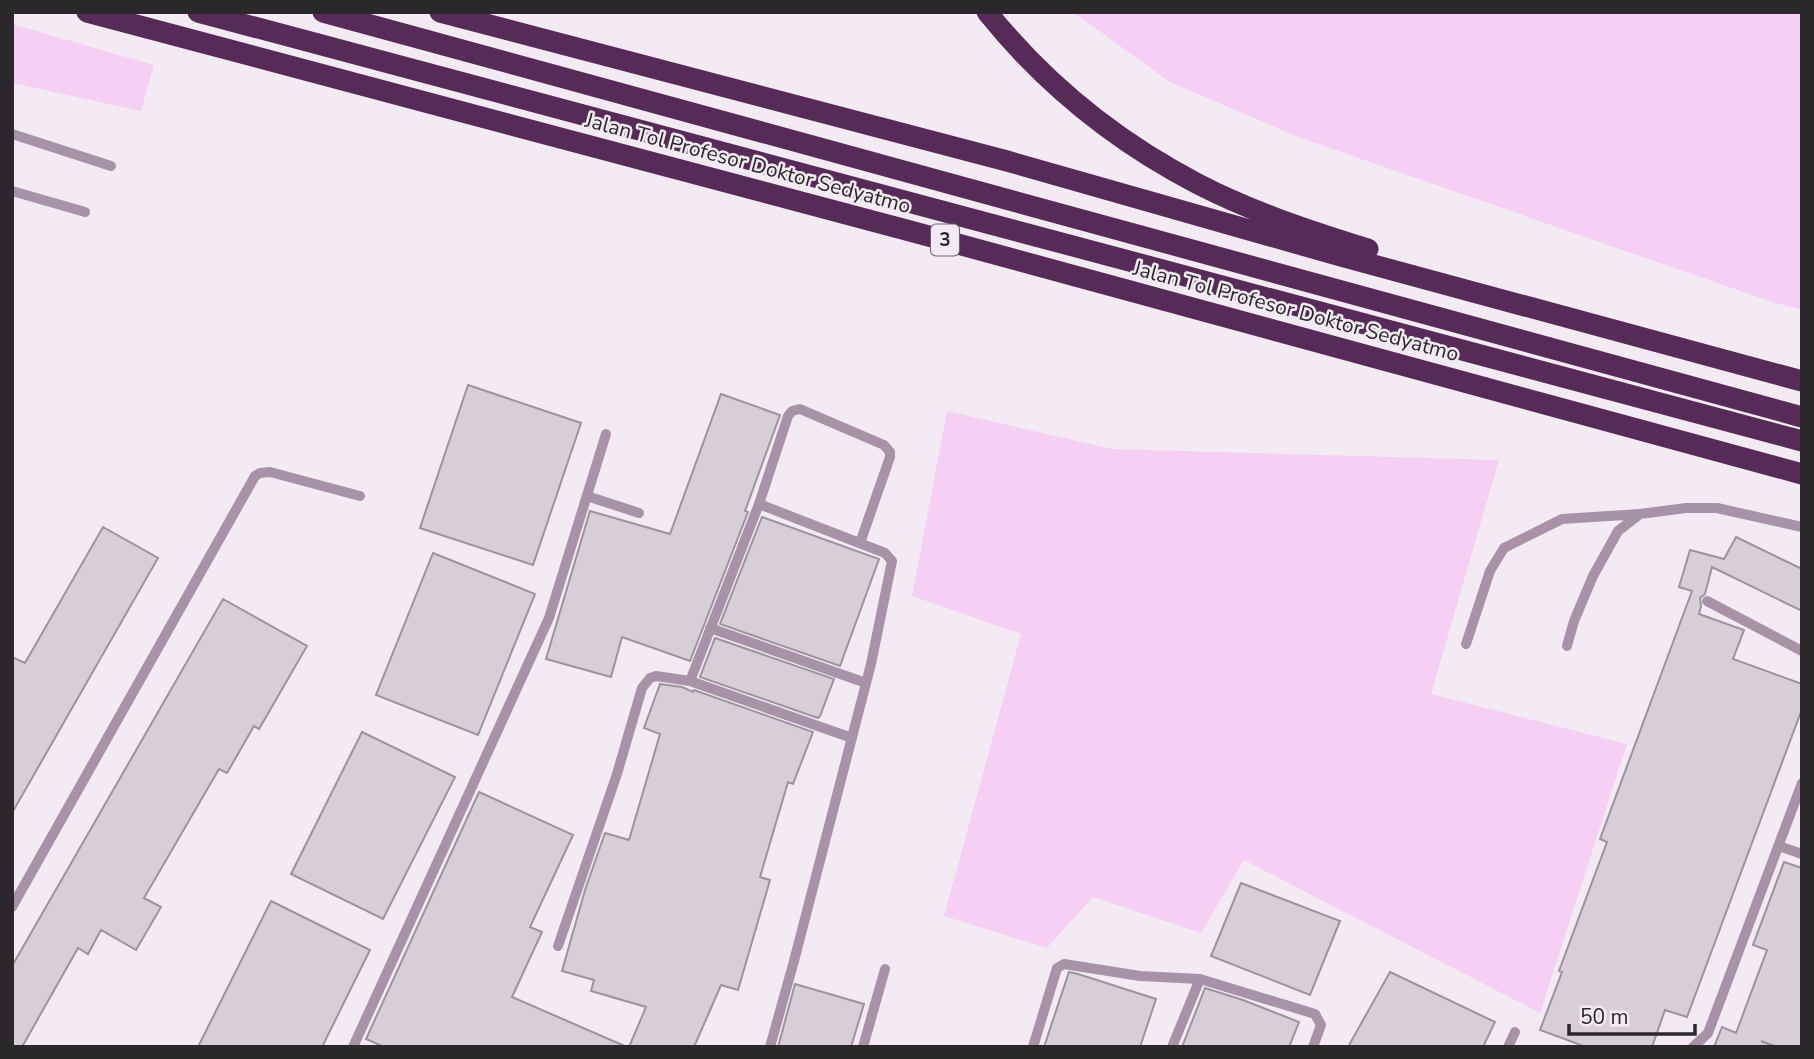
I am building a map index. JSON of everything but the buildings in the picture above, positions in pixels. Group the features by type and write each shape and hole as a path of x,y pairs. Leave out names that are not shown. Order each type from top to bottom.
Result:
{"highway":[{"name":"Jalan Tol Profesor Doktor Sedyatmo","path":"87,12 896,227 1802,474"},
{"name":"Jalan Tol Profesor Doktor Sedyatmo","path":"198,12 1802,442"},
{"name":"Jalan Tol Profesor Doktor Sedyatmo","path":"323,12 1802,417"},
{"path":"440,12 994,158 1344,257 1802,379"},
{"path":"988,12 1010,40 1051,82 1101,122 1150,156 1198,184 1258,212 1314,233 1802,379"}],"lane":[{"path":"12,134 111,166"},
{"path":"12,191 85,212"},
{"path":"690,681 792,411 800,409 884,444 890,452 860,543"},
{"path":"353,1047 549,618 606,434"},
{"path":"12,906 255,476 270,472 360,496"},
{"path":"587,496 639,513"},
{"path":"759,504 885,553 892,561 866,683 770,1047"},
{"path":"1466,644 1490,571 1504,548 1563,519 1686,508 1717,508 1802,527"},
{"path":"1567,646 1592,576 1618,531 1640,514"},
{"path":"1707,601 1802,651"},
{"path":"710,628 866,683"},
{"path":"558,946 617,774 642,688 650,678 656,676 690,681 852,738"},
{"path":"1693,1047 1709,1034 1802,783"},
{"path":"1779,846 1802,854"},
{"path":"1033,1047 1057,968 1064,964 1140,976 1200,979 1315,1014 1321,1025 1312,1047"},
{"path":"863,1047 885,969"},
{"path":"1172,1047 1200,979"},
{"path":"1508,1047 1516,1032"}],"shaded area":[{"path":"1073,12 1802,12 1802,310 1772,302 1298,137 1170,82"},
{"path":"12,24 154,65 141,111 12,83"},
{"path":"947,411 1112,449 1499,460 1431,694 1627,744 1540,1013 1244,860 1201,933 1093,897 1047,948 944,916 1021,634 912,596"}]}
